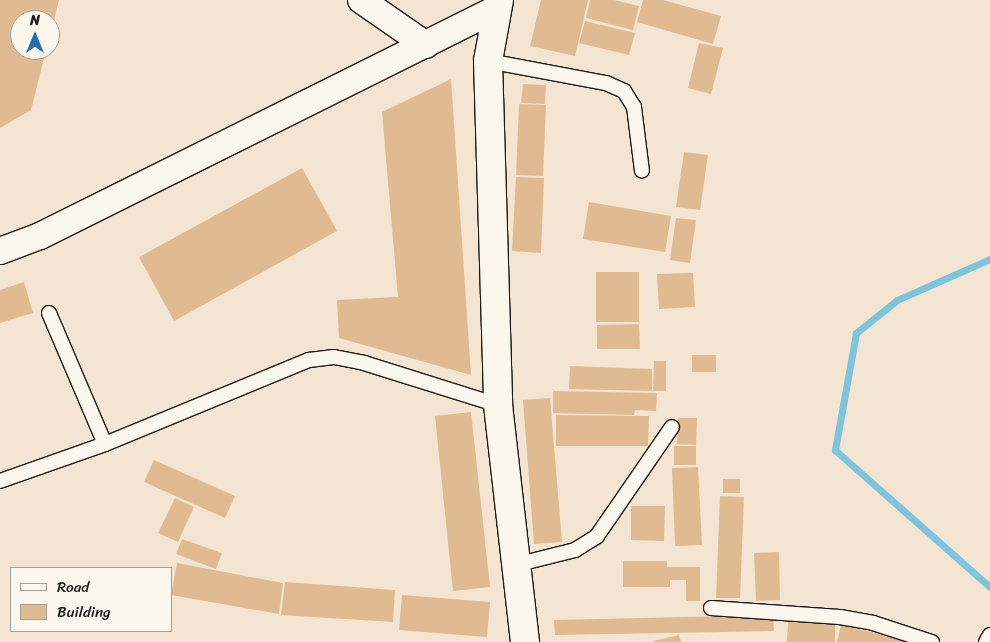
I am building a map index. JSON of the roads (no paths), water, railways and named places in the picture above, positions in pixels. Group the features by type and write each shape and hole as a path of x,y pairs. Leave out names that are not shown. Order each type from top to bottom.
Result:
{"main road":[{"path":"498,4 488,61 498,406 515,564 526,642"}],"street":[{"path":"361,0 426,45"},
{"path":"0,250 40,236 426,45 498,4"}],"lane":[{"path":"488,61 606,82 624,91 634,107 642,171"},
{"path":"48,312 105,444"},
{"path":"0,481 105,444 309,360 334,357 364,362 498,406"},
{"path":"515,564 575,550 597,536 672,427"},
{"path":"711,608 840,616 873,623 932,642"},
{"path":"986,642 990,635"}],"waterway":[{"path":"990,259 897,300 856,333 835,450 990,587"}]}
